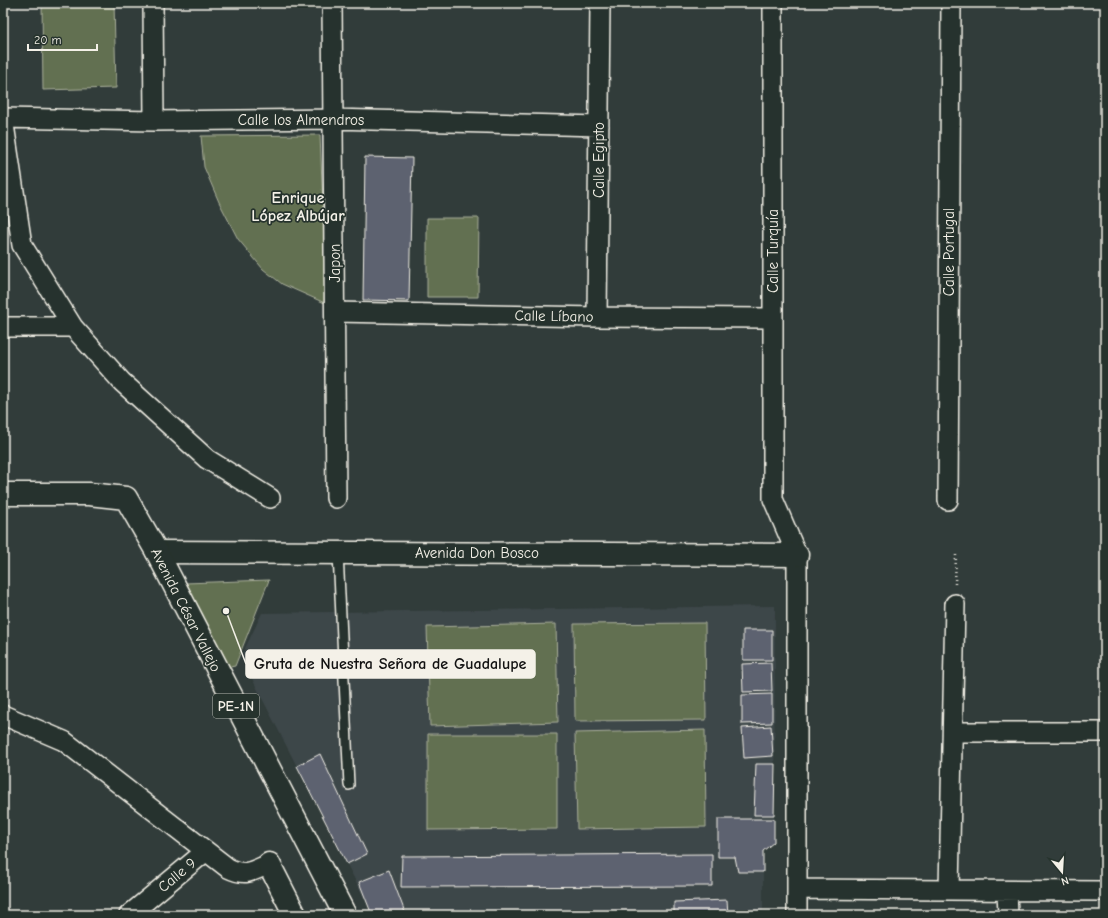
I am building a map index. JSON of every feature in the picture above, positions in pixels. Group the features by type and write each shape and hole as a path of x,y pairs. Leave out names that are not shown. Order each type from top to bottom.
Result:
{"main road":[{"name":"Avenida César Vallejo","path":"3,494 89,494 126,498 157,552 344,915"},
{"name":"Avenida Don Bosco","path":"157,552 797,554"},
{"path":"269,864 295,915"}],"street":[{"path":"153,3 154,121"},
{"name":"Japon","path":"332,3 336,498"},
{"name":"Calle Egipto","path":"598,317 600,3"},
{"name":"Calle Turquía","path":"773,3 773,500 797,554"},
{"name":"Calle Portugal","path":"948,500 951,3"},
{"path":"3,118 22,245 73,327 122,382 207,459 270,498"},
{"name":"Calle los Almendros","path":"3,118 154,121 333,119 599,126"},
{"name":"Calle Líbano","path":"335,312 598,317 773,318"},
{"path":"3,327 73,327"},
{"path":"796,915 797,554"},
{"path":"950,890 955,604"},
{"path":"3,715 64,741 228,868 239,873 249,872 269,864"},
{"path":"953,732 1105,732"},
{"name":"Calle 9","path":"129,915 206,851"},
{"path":"796,889 1105,891"},
{"path":"1007,891 1008,915"}],"lane":[{"path":"338,553 349,785"}],"path":[{"path":"955,604 956,555"}],"shaded area":[{"path":"775,606 774,842 763,851 763,915 373,915 241,657 262,613"}],"green space":[{"path":"42,3 114,3 116,88 43,90"},
{"path":"320,135 327,304 282,284 263,269 238,239 219,202 204,167 201,136"},
{"path":"427,218 479,218 478,297 427,297"},
{"path":"269,580 235,666 225,668 185,583"},
{"path":"705,623 706,720 575,721 574,624"},
{"path":"556,624 558,722 430,726 427,627"},
{"path":"705,730 706,827 577,829 575,733"},
{"path":"428,734 557,734 557,829 428,830"}],"building":[{"path":"365,157 412,158 409,301 363,300"},
{"path":"743,630 772,630 772,660 743,660"},
{"path":"771,663 772,691 743,692 742,664"},
{"path":"772,694 772,723 742,724 742,695"},
{"path":"771,726 773,756 744,758 742,728"},
{"path":"320,754 367,854 347,864 297,766"},
{"path":"756,764 775,764 774,815 754,815"},
{"path":"718,819 774,819 774,842 763,851 763,872 738,872 735,857 718,857"},
{"path":"712,854 712,886 401,887 402,856"},
{"path":"389,870 406,915 372,915 359,882"},
{"path":"727,900 728,915 674,915 674,902"}],"place":[{"name":"Gruta de Nuestra Señora de Guadalupe","path":"226,611"}],"district":[{"name":"Enrique López Albújar","path":"298,206"}]}
